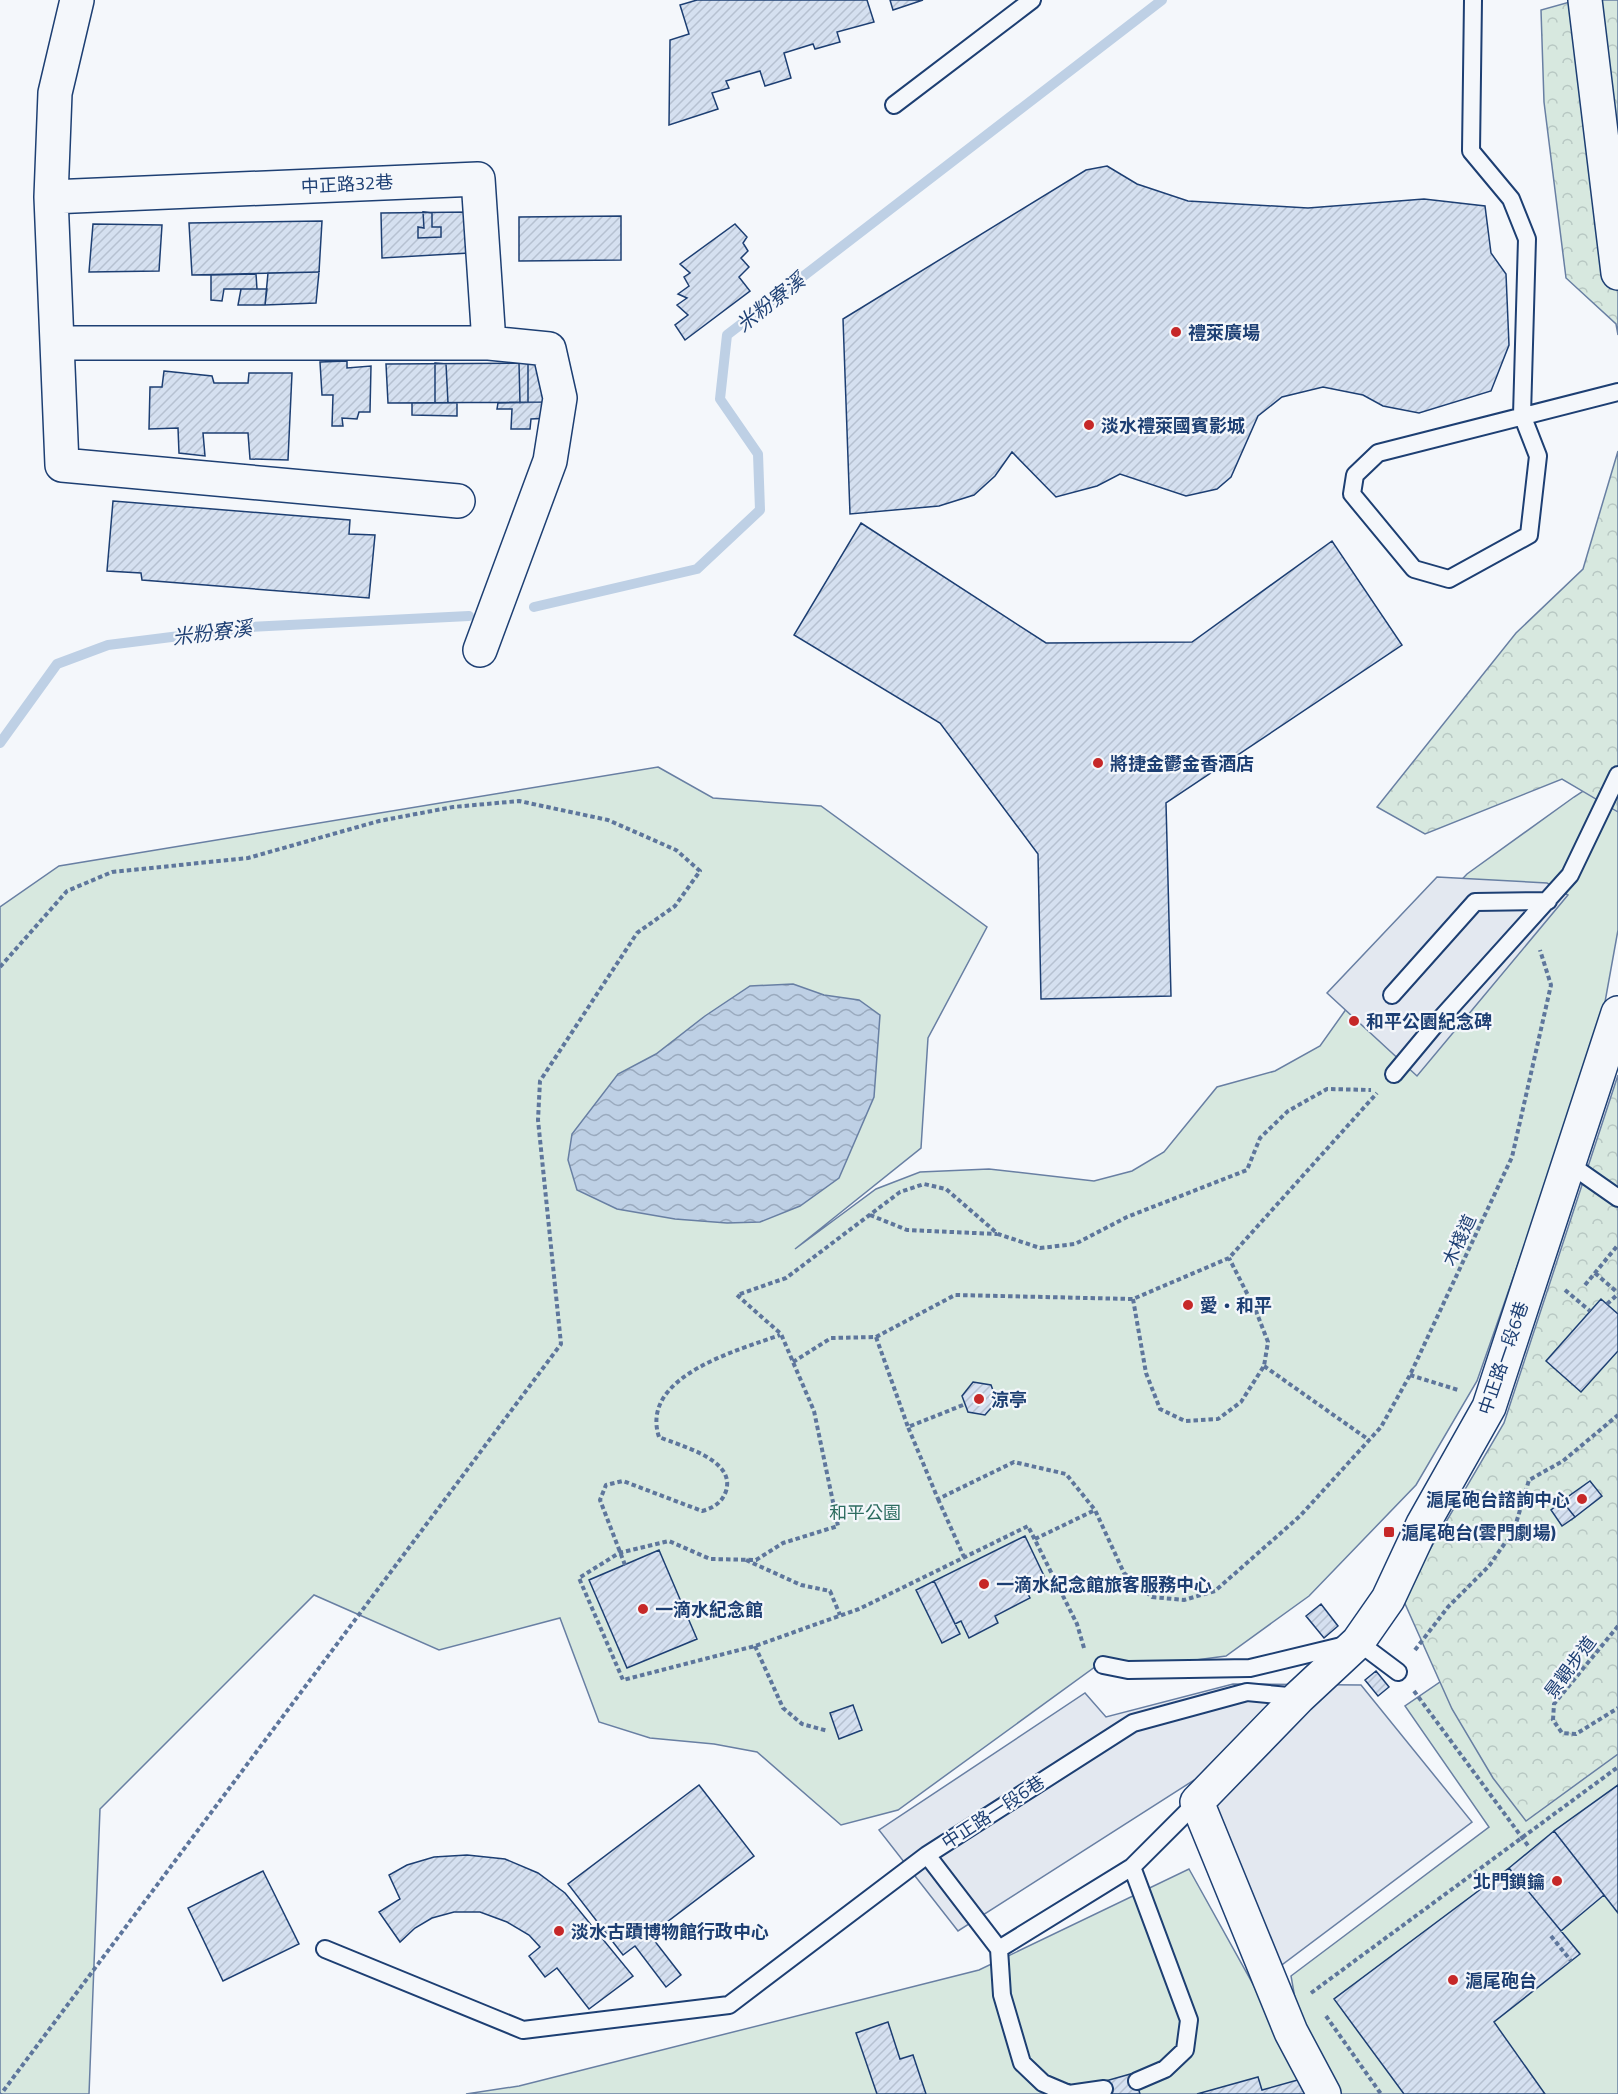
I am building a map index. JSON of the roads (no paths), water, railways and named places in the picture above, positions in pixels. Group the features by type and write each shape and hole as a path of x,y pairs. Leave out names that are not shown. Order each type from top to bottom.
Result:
{"street":[{"path":"77,0 55,93 51,197 62,465 458,501"},
{"path":"1585,0 1618,273"},
{"name":"中正路32巷","path":"51,197 478,179 489,344"},
{"path":"57,343 489,344 549,349 560,398 550,460 480,650"},
{"name":"中正路一段6巷","path":"1197,1802 1299,1697 1358,1642 1388,1599 1423,1524 1491,1400 1618,1013"},
{"path":"1197,1802 1291,2032 1324,2094"}],"lane":[{"path":"894,105 1032,0"},
{"path":"1473,0 1471,151 1511,199 1527,239 1522,415 1538,456 1529,535 1449,579 1414,569 1352,494 1355,475 1378,453 1522,415 1618,392"},
{"path":"1394,1074 1434,1026 1532,920 1570,875 1618,775"},
{"path":"1392,995 1475,902 1548,901"},
{"path":"1568,1163 1618,1198"},
{"path":"1104,1665 1128,1670 1250,1668 1358,1642 1398,1672"},
{"name":"中正路一段6巷","path":"1197,1802 1132,1867 999,1949 927,1855 1133,1723 1247,1692 1299,1697"},
{"path":"325,1949 523,2030 729,2005 927,1855"},
{"path":"1132,1867 1189,2020 1185,2050 1165,2069 1137,2081"},
{"path":"999,1949 1002,1995 1022,2062 1044,2083 1069,2094 1104,2089"}],"water":[{"path":"793,984 824,995 859,1000 880,1015 874,1097 839,1178 800,1206 760,1222 727,1223 675,1219 617,1209 577,1190 568,1160 572,1134 618,1074 656,1054 705,1016 750,986"}],"waterway":[{"name":"米粉寮溪","path":"534,607 697,569 760,510 758,454 720,399 727,335 1162,0"},
{"name":"米粉寮溪","path":"0,743 57,664 108,645 251,627 469,616"}],"place":[{"name":"禮萊廣場","path":"1176,332"},
{"name":"淡水禮萊國賓影城","path":"1089,425"},
{"name":"將捷金鬱金香酒店","path":"1098,763"},
{"name":"和平公園紀念碑","path":"1354,1021"},
{"name":"愛‧和平","path":"1188,1305"},
{"name":"涼亭","path":"979,1399"},
{"name":"滬尾砲台諮詢中心","path":"1582,1499"},
{"name":"滬尾砲台(雲門劇場)","path":"1389,1532"},
{"name":"一滴水紀念館旅客服務中心","path":"984,1584"},
{"name":"一滴水紀念館","path":"643,1609"},
{"name":"北門鎖鑰","path":"1557,1881"},
{"name":"淡水古蹟博物館行政中心","path":"559,1931"},
{"name":"滬尾砲台","path":"1453,1980"}],"park label":[{"name":"和平公園","path":"865,1512"}]}
